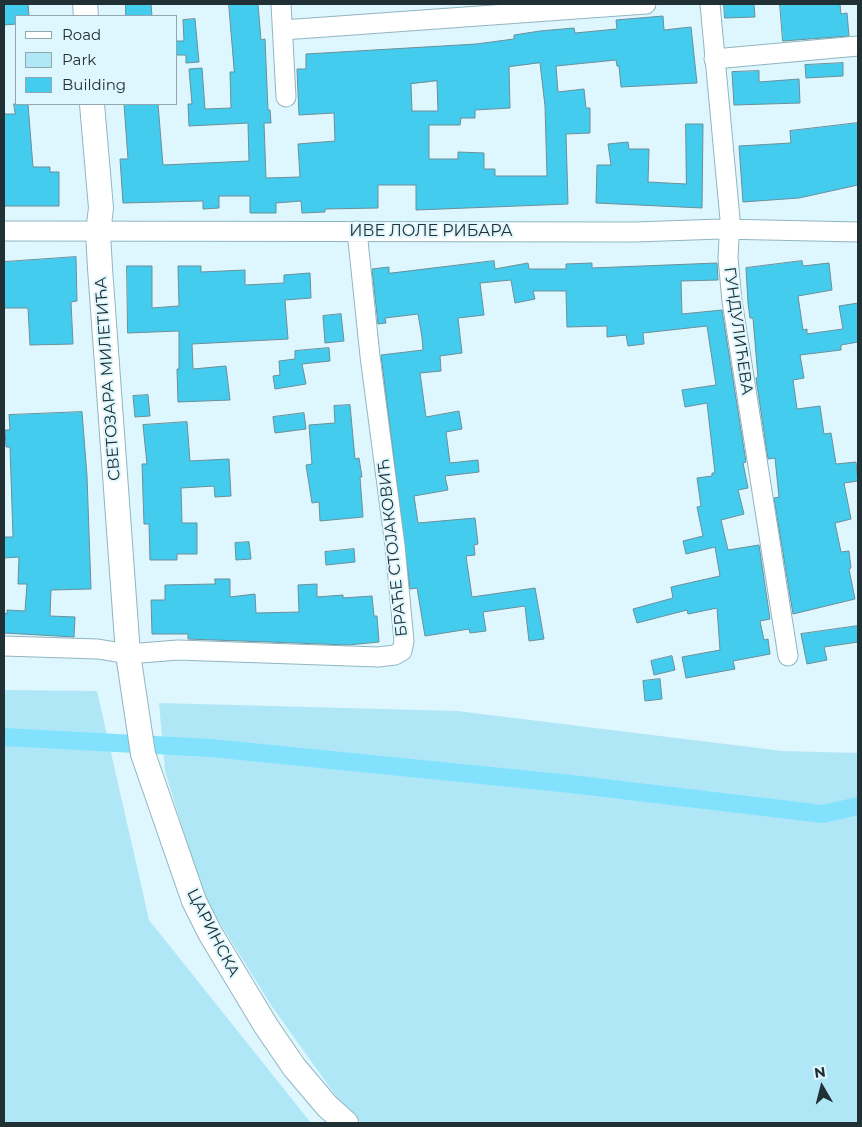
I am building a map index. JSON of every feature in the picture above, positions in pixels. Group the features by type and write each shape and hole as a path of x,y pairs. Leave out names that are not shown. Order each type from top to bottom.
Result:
{"main road":[{"name":"СВЕТОЗАРА МИЛЕТИЋА","path":"92,105 101,208 98,232 128,654"},
{"name":"ЦАРИНСКА","path":"128,654 143,754 194,901 210,933 266,1026 294,1067 328,1106 346,1123"}],"street":[{"path":"281,4 286,97"},
{"path":"283,30 505,8 646,4"},
{"name":"ГУНДУЛИЋЕВА","path":"710,4 729,231 728,258 732,300 788,656"},
{"path":"714,58 858,46"},
{"name":"ИВЕ ЛОЛЕ РИБАРА","path":"4,231 635,232 722,229 729,231 858,232"},
{"name":"БРАЋЕ СТОЈАКОВИЋ","path":"128,654 178,650 378,657 395,655 402,651 404,641 395,546 370,356 357,231"},
{"path":"4,646 98,649 128,654"}],"green space":[{"path":"4,690 97,691 149,920 311,1123 4,1123"},
{"path":"159,703 457,711 782,751 858,753 858,1123 362,1123 349,1114 273,1008 203,896 165,771"}],"building":[{"path":"4,4 28,4 29,15 15,15 15,24 4,25"},
{"path":"126,4 151,4 152,15 126,15"},
{"path":"229,4 258,4 261,40 265,39 268,110 270,110 271,123 264,123 266,178 300,177 298,144 335,141 334,113 299,115 297,69 306,69 306,54 476,44 514,39 514,35 574,28 575,33 617,29 616,20 663,16 664,30 691,27 697,83 621,87 619,66 617,66 616,60 556,66 558,92 584,89 586,108 590,108 590,133 566,134 568,204 416,210 416,185 378,185 378,208 325,209 325,212 302,213 301,201 276,203 276,213 250,213 250,196 219,196 219,208 203,209 203,201 123,203 120,159 128,159 124,105 158,105 163,165 249,161 248,123 189,126 188,104 192,104 189,69 202,68 205,109 231,108 230,72 234,72","holes":["540,63 545,106 547,176 495,176 495,169 484,169 484,153 458,152 458,159 429,159 429,125 460,125 461,118 475,118 475,110 510,108 509,67","437,81 438,111 412,111 411,84"]},
{"path":"724,4 754,4 755,17 725,18"},
{"path":"780,4 840,4 841,14 847,13 849,36 783,41"},
{"path":"195,19 199,62 186,63 186,55 178,55 178,41 184,41 183,20"},
{"path":"843,63 843,76 806,78 805,65"},
{"path":"759,71 759,82 799,79 800,103 734,105 732,72"},
{"path":"14,104 28,105 33,167 50,167 50,172 59,172 59,206 4,206 4,114 15,114"},
{"path":"858,123 858,185 799,198 743,202 739,146 791,143 790,131"},
{"path":"686,124 703,124 702,208 596,203 597,165 611,165 608,144 628,142 629,149 649,149 648,182 686,184"},
{"path":"76,257 77,301 71,302 73,344 30,345 28,308 4,308 4,262"},
{"path":"494,261 495,269 528,263 529,269 566,269 566,264 592,263 592,268 717,263 718,280 681,281 682,314 722,310 746,462 743,463 748,488 738,490 744,514 721,520 728,550 759,545 770,619 760,621 764,640 768,639 770,654 733,661 735,669 686,678 682,657 720,650 717,608 688,614 687,610 637,623 633,609 673,598 671,587 720,576 715,547 686,554 683,541 703,536 697,507 701,506 697,478 712,476 712,473 715,473 707,403 685,407 682,390 716,385 707,326 643,333 644,344 628,346 626,335 607,337 607,326 567,327 566,291 533,291 535,299 515,303 511,280 480,283 484,315 458,318 462,353 440,356 441,371 420,373 426,417 459,411 462,429 446,432 450,463 478,460 479,472 445,476 448,490 414,496 418,523 475,518 478,544 474,545 475,555 466,556 472,597 535,588 544,639 529,641 525,606 483,612 486,631 470,633 469,629 425,636 417,588 410,589 381,355 423,350 422,337 418,314 385,318 386,323 378,324 372,269 389,267 389,273"},
{"path":"802,261 803,266 829,263 832,290 798,296 803,330 807,329 807,334 843,329 839,306 858,303 858,342 841,345 841,350 800,355 804,378 793,380 797,409 820,406 824,434 831,433 836,464 856,462 858,481 844,483 851,519 835,523 841,552 849,551 851,568 849,569 855,599 793,614 774,498 779,497 775,458 768,459 756,378 758,377 753,318 750,318 746,268"},
{"path":"127,266 152,266 152,308 179,306 178,266 201,266 201,272 245,270 245,285 284,283 284,275 310,273 311,298 285,300 288,339 192,344 193,369 226,366 230,400 178,402 179,331 128,333"},
{"path":"341,314 344,341 325,343 323,316"},
{"path":"329,348 330,361 302,364 306,384 275,389 273,376 280,375 279,361 295,359 295,351"},
{"path":"148,395 150,416 135,417 133,396"},
{"path":"350,405 355,459 359,458 362,477 360,477 363,517 320,521 319,502 312,503 306,465 312,464 309,425 335,423 334,406"},
{"path":"82,412 87,476 91,589 51,590 50,616 75,617 74,637 4,633 4,613 7,614 7,610 25,611 27,584 18,584 19,557 4,558 4,537 13,537 10,447 6,447 5,430 10,430 9,415"},
{"path":"304,413 306,429 275,433 273,417"},
{"path":"187,422 190,461 229,459 231,496 215,497 214,486 181,488 182,523 197,523 197,554 177,554 177,560 150,560 149,524 144,524 142,464 147,464 143,425"},
{"path":"249,542 251,559 236,560 235,543"},
{"path":"354,549 355,562 326,565 325,552"},
{"path":"215,579 230,579 230,597 255,594 256,613 299,612 298,585 317,584 317,597 343,595 343,598 372,596 374,616 377,616 379,642 348,645 188,639 188,634 152,634 151,600 165,600 165,585 215,584"},
{"path":"858,626 858,642 824,647 827,660 807,664 801,634"},
{"path":"672,656 675,670 654,675 651,661"},
{"path":"660,679 662,699 645,701 643,681"}],"waterway":[{"path":"4,737 211,748 571,784 823,814 858,806"}]}
